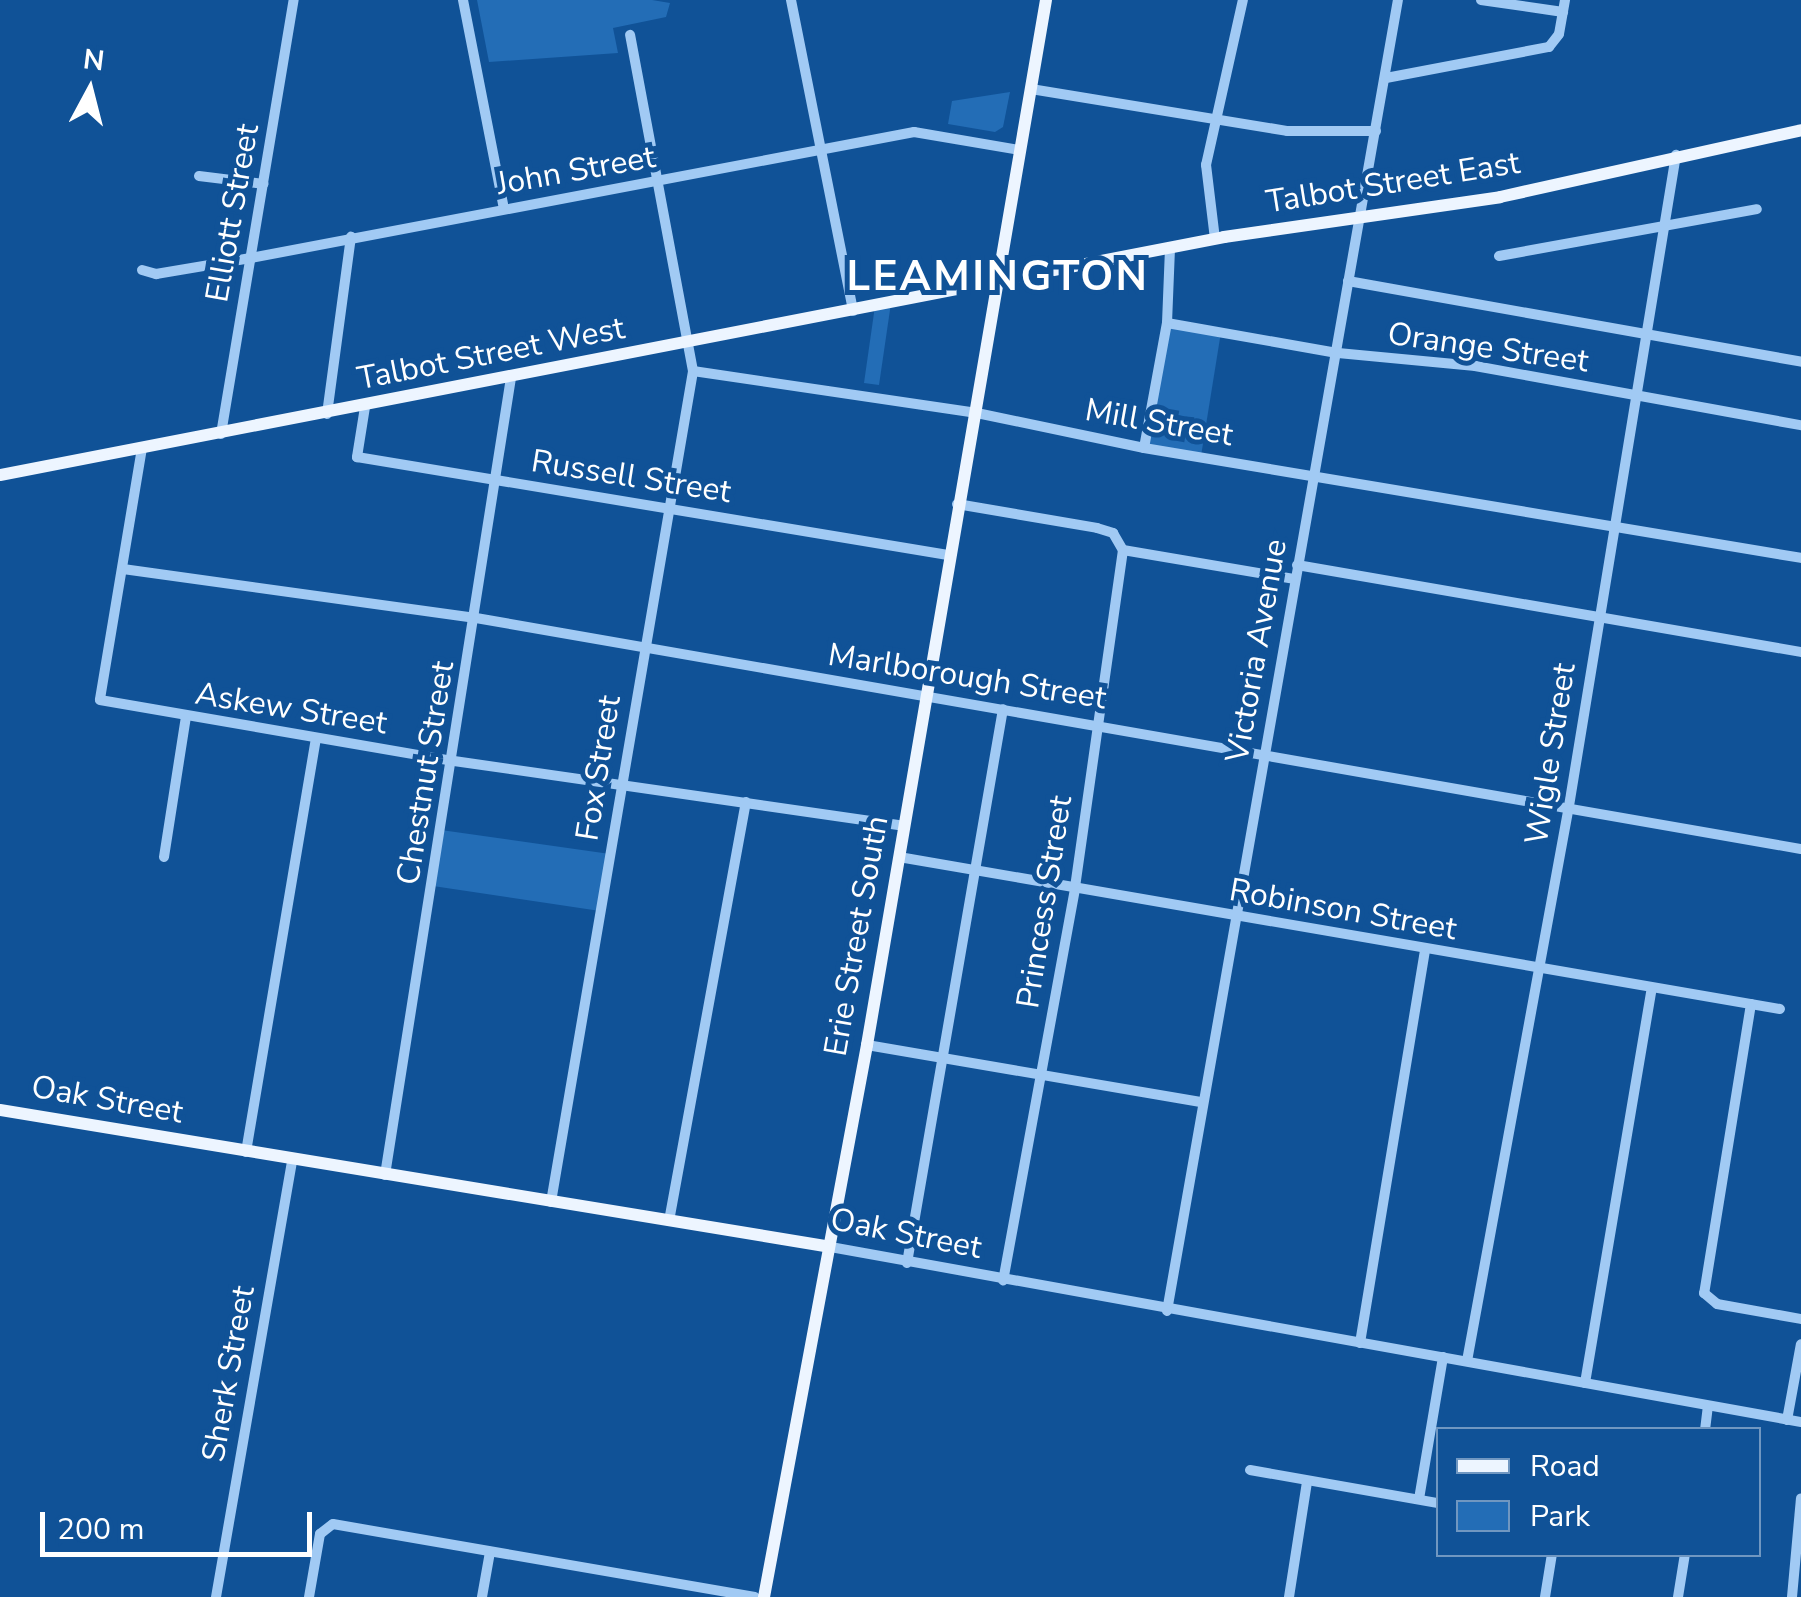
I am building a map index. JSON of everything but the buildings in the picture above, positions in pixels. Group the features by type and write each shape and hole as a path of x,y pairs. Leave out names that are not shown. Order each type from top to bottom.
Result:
{"main road":[{"name":"Erie Street South","path":"764,1597 825,1246 867,1045 993,283 1046,0"},
{"name":"Talbot Street East","path":"993,283 1215,238 1360,222 1500,197 1676,154 1801,130"},
{"name":"Talbot Street West","path":"0,475 993,283"},
{"name":"Oak Street","path":"0,1110 825,1246"}],"street":[{"name":"Elliott Street","path":"220,434 294,0"},
{"path":"464,0 504,209"},
{"path":"790,0 853,311"},
{"path":"1215,238 1206,165 1243,0"},
{"name":"Victoria Avenue","path":"1167,1311 1398,0"},
{"path":"1386,78 1549,47 1564,6 1481,0"},
{"name":"Fox Street","path":"551,1202 666,508 693,371 630,35"},
{"path":"1030,89 1287,131 1376,131"},
{"name":"John Street","path":"142,270 156,274 251,258 914,132 1019,150"},
{"name":"Wigle Street","path":"1467,1361 1569,806 1676,154"},
{"path":"200,176 264,184"},
{"path":"1499,256 1758,209"},
{"path":"327,414 351,237"},
{"path":"1144,448 1167,323 1170,248"},
{"path":"1348,281 1801,362"},
{"name":"Orange Street","path":"1167,323 1338,353 1475,366 1801,425"},
{"name":"Mill Street","path":"693,371 972,412 1144,448 1801,558"},
{"name":"Chestnut Street","path":"385,1175 512,378"},
{"name":"Russell Street","path":"364,406 356,456 948,555"},
{"path":"123,569 142,448"},
{"path":"956,504 1113,533 1123,550 1294,579"},
{"name":"Princess Street","path":"1003,1280 1075,889 1123,550"},
{"path":"1297,565 1801,652"},
{"name":"Marlborough Street","path":"123,569 476,618 1801,848"},
{"name":"Askew Street","path":"123,569 100,700 454,761 622,782 904,826"},
{"path":"908,1263 1004,709"},
{"path":"164,857 186,717"},
{"path":"246,1152 316,739"},
{"path":"669,1221 746,802"},
{"name":"Robinson Street","path":"899,857 1780,1009"},
{"path":"1360,1343 1425,949"},
{"path":"1586,1383 1652,988"},
{"path":"1752,1004 1704,1293 1710,1302 1801,1318"},
{"path":"867,1045 1202,1102"},
{"name":"Sherk Street","path":"216,1597 292,1160"},
{"name":"Oak Street","path":"825,1246 1167,1311 1801,1422"},
{"path":"1788,1420 1801,1344"},
{"path":"1420,1499 1443,1357"},
{"path":"1705,1427 1708,1407"},
{"path":"1250,1470 1436,1503"},
{"path":"1289,1597 1307,1482"},
{"path":"1792,1597 1801,1498"},
{"path":"309,1597 320,1534 333,1524 755,1597"},
{"path":"482,1597 490,1552"},
{"path":"1545,1597 1552,1557"},
{"path":"1678,1597 1685,1557"}],"green space":[{"path":"477,0 670,3 666,17 613,28 618,53 489,62"},
{"path":"1010,92 1003,127 995,132 948,124 952,101"},
{"path":"891,303 879,385 864,383 875,306"},
{"path":"1167,323 1221,332 1201,456 1144,448"},
{"path":"441,830 610,854 600,911 433,886"}],"district":[{"name":"LEAMINGTON","path":"998,277"}]}
